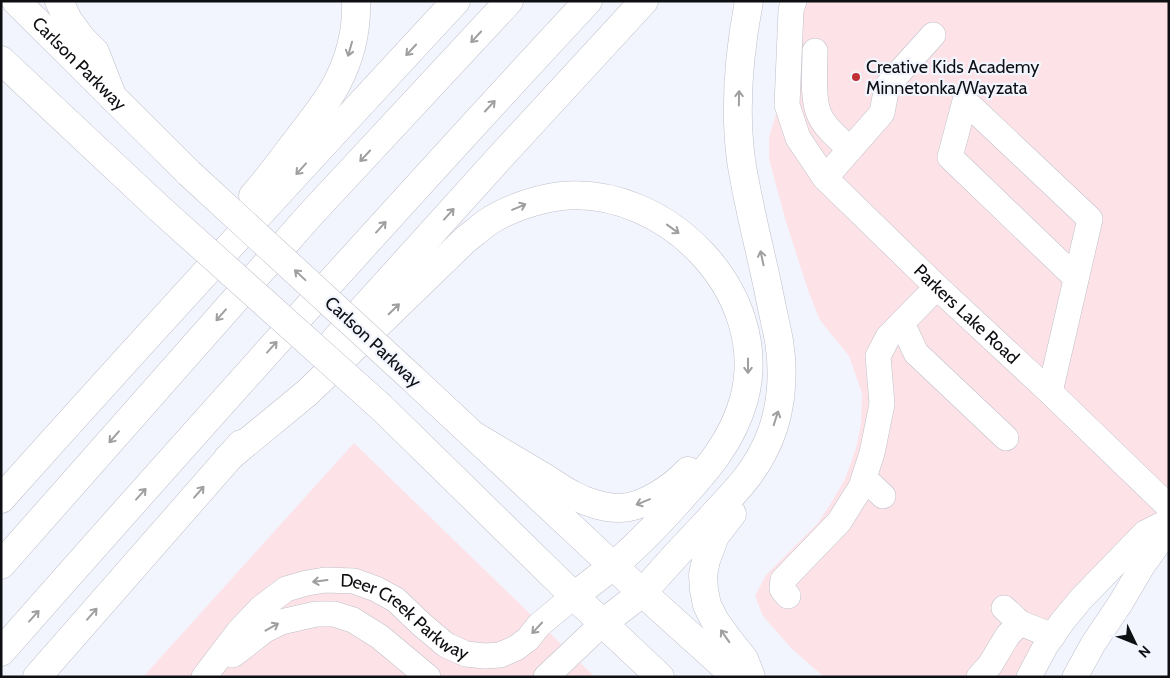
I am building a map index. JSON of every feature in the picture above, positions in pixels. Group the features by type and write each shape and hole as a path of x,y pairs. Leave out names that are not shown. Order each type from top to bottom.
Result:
{"main road":[{"name":"Carlson Parkway","path":"16,1 189,173 642,593 736,677"},
{"path":"59,1 68,20 82,39 95,52 114,98"},
{"path":"83,407 262,186 337,83 348,56 354,32 357,11 356,1"},
{"path":"1,499 325,142 456,1"},
{"path":"1,564 310,215 509,1"},
{"path":"1,652 482,115 588,1"},
{"path":"37,677 228,458 644,1"},
{"path":"603,623 642,593 738,488 764,452 778,410 781,381 779,343 758,241 748,204 739,134 739,69 750,1"},
{"path":"1,60 160,209 382,408 574,596 660,677"},
{"name":"Deer Creek Parkway","path":"228,458 308,392 464,241 486,223 526,204 563,196 601,198 619,202 654,217 673,228 708,260 722,278 737,306 744,327 748,371 744,397 734,427 706,472 636,547 574,596"},
{"path":"473,435 571,494 590,502 619,508 635,505 665,491 684,475 708,449 734,427"},
{"path":"751,677 744,659 715,621 707,605 703,575 706,560 715,536 732,513 757,463"}],"street":[{"name":"Parkers Lake Road","path":"794,1 791,10 787,106 798,138 825,178 1169,507"},
{"path":"825,178 882,113 887,86 933,35"},
{"path":"815,51 815,99 819,114 828,128 850,149"},
{"path":"1050,392 1090,218 966,101 950,157 1076,278"},
{"path":"788,596 782,589 783,580 838,522 861,487 872,453 882,404 878,356 888,337 937,287"},
{"path":"902,323 916,353 1006,438"},
{"path":"864,478 883,496"},
{"path":"1029,677 1046,646 1081,598 1145,533 1169,521"},
{"path":"1085,673 1093,644 1143,565 1169,529"},
{"name":"Deer Creek Parkway","path":"205,677 238,631 261,608 286,589 307,583 325,580 354,582 376,588 396,600 446,645 466,654 485,656 500,655 516,648 528,639 539,625 574,596"},
{"name":"Deer Creek Parkway","path":"205,677 265,630 281,622 316,614 334,614 352,620 380,637 428,677"},
{"path":"979,677 990,665 1008,635 1012,615 1053,636"},
{"path":"546,677 603,623"}],"shaded area":[{"path":"794,1 1169,1 1169,522 1135,542 1029,677 824,677 792,649 763,616 755,596 766,575 817,524 830,505 845,479 856,448 861,425 862,393 849,356 820,320 809,293 786,222 769,159 769,137 776,114 787,105"},
{"path":"354,443 595,677 143,677"}],"place":[{"name":"Creative Kids Academy Minnetonka/Wayzata","path":"856,77"}]}
